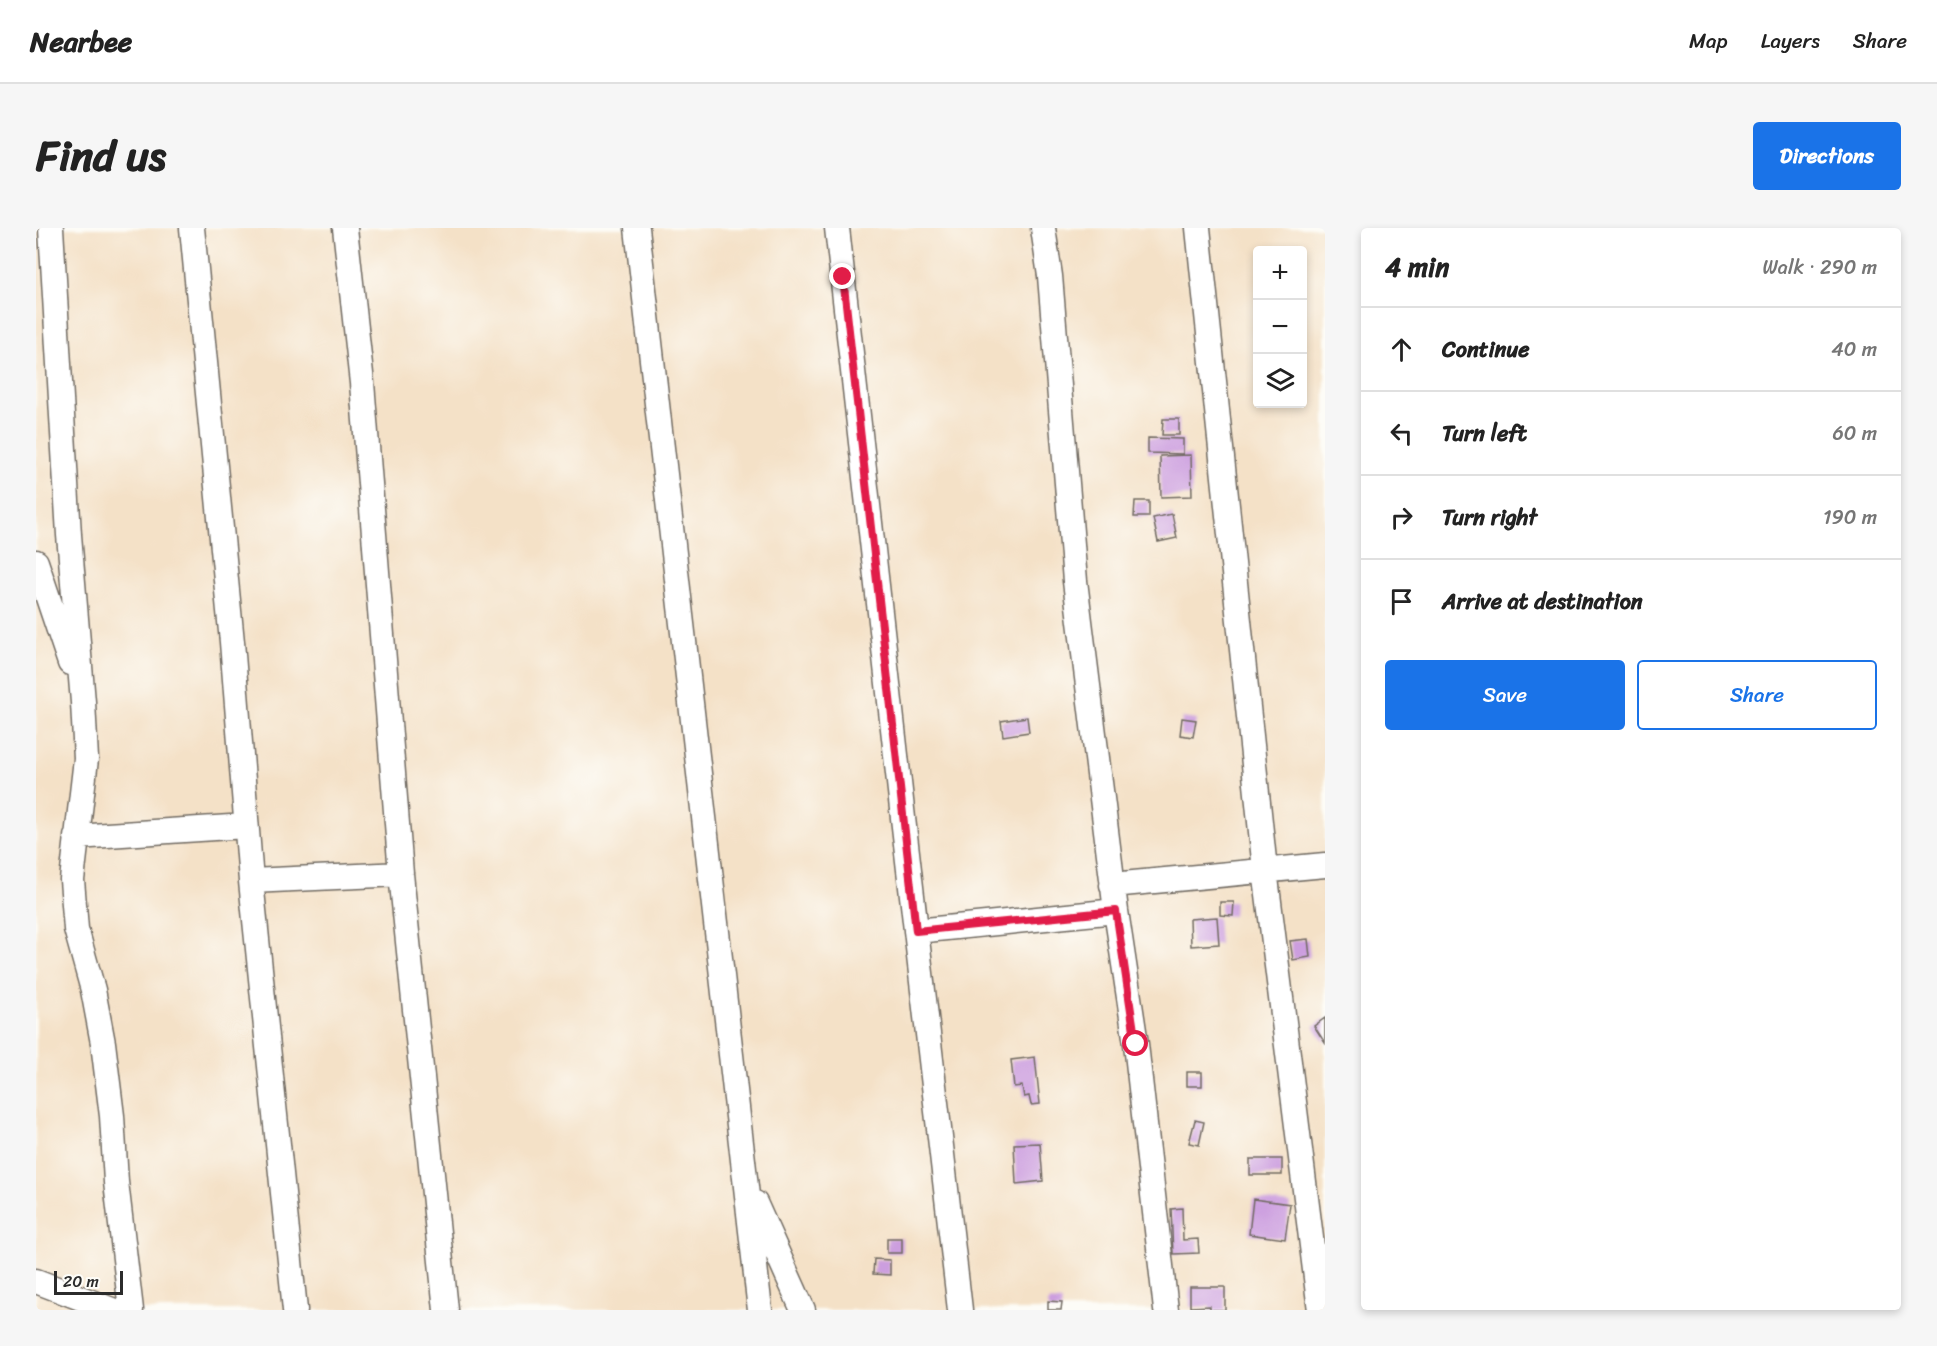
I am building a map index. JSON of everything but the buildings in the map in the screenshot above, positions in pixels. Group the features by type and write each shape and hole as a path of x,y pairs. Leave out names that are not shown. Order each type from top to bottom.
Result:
{"street":[{"path":"51,228 69,535 84,702 86,759 72,880 76,929 93,990 103,1043 131,1310"},
{"path":"192,228 232,642 251,881 295,1310"},
{"path":"345,228 362,383 401,874 446,1310"},
{"path":"637,228 760,1310"},
{"path":"837,228 960,1310"},
{"path":"1043,228 1050,276 1075,581 1112,885 1136,1044 1166,1310"},
{"path":"1198,228 1265,870 1319,1250 1320,1310"},
{"path":"36,562 84,702"},
{"path":"76,837 246,826"},
{"path":"1112,885 1325,865"},
{"path":"251,881 401,874"},
{"path":"916,931 1116,911"},
{"path":"745,1181 803,1310"},
{"path":"36,1281 112,1310"}],"route":[{"path":"843,277 916,931 1116,911 1136,1044"}]}
